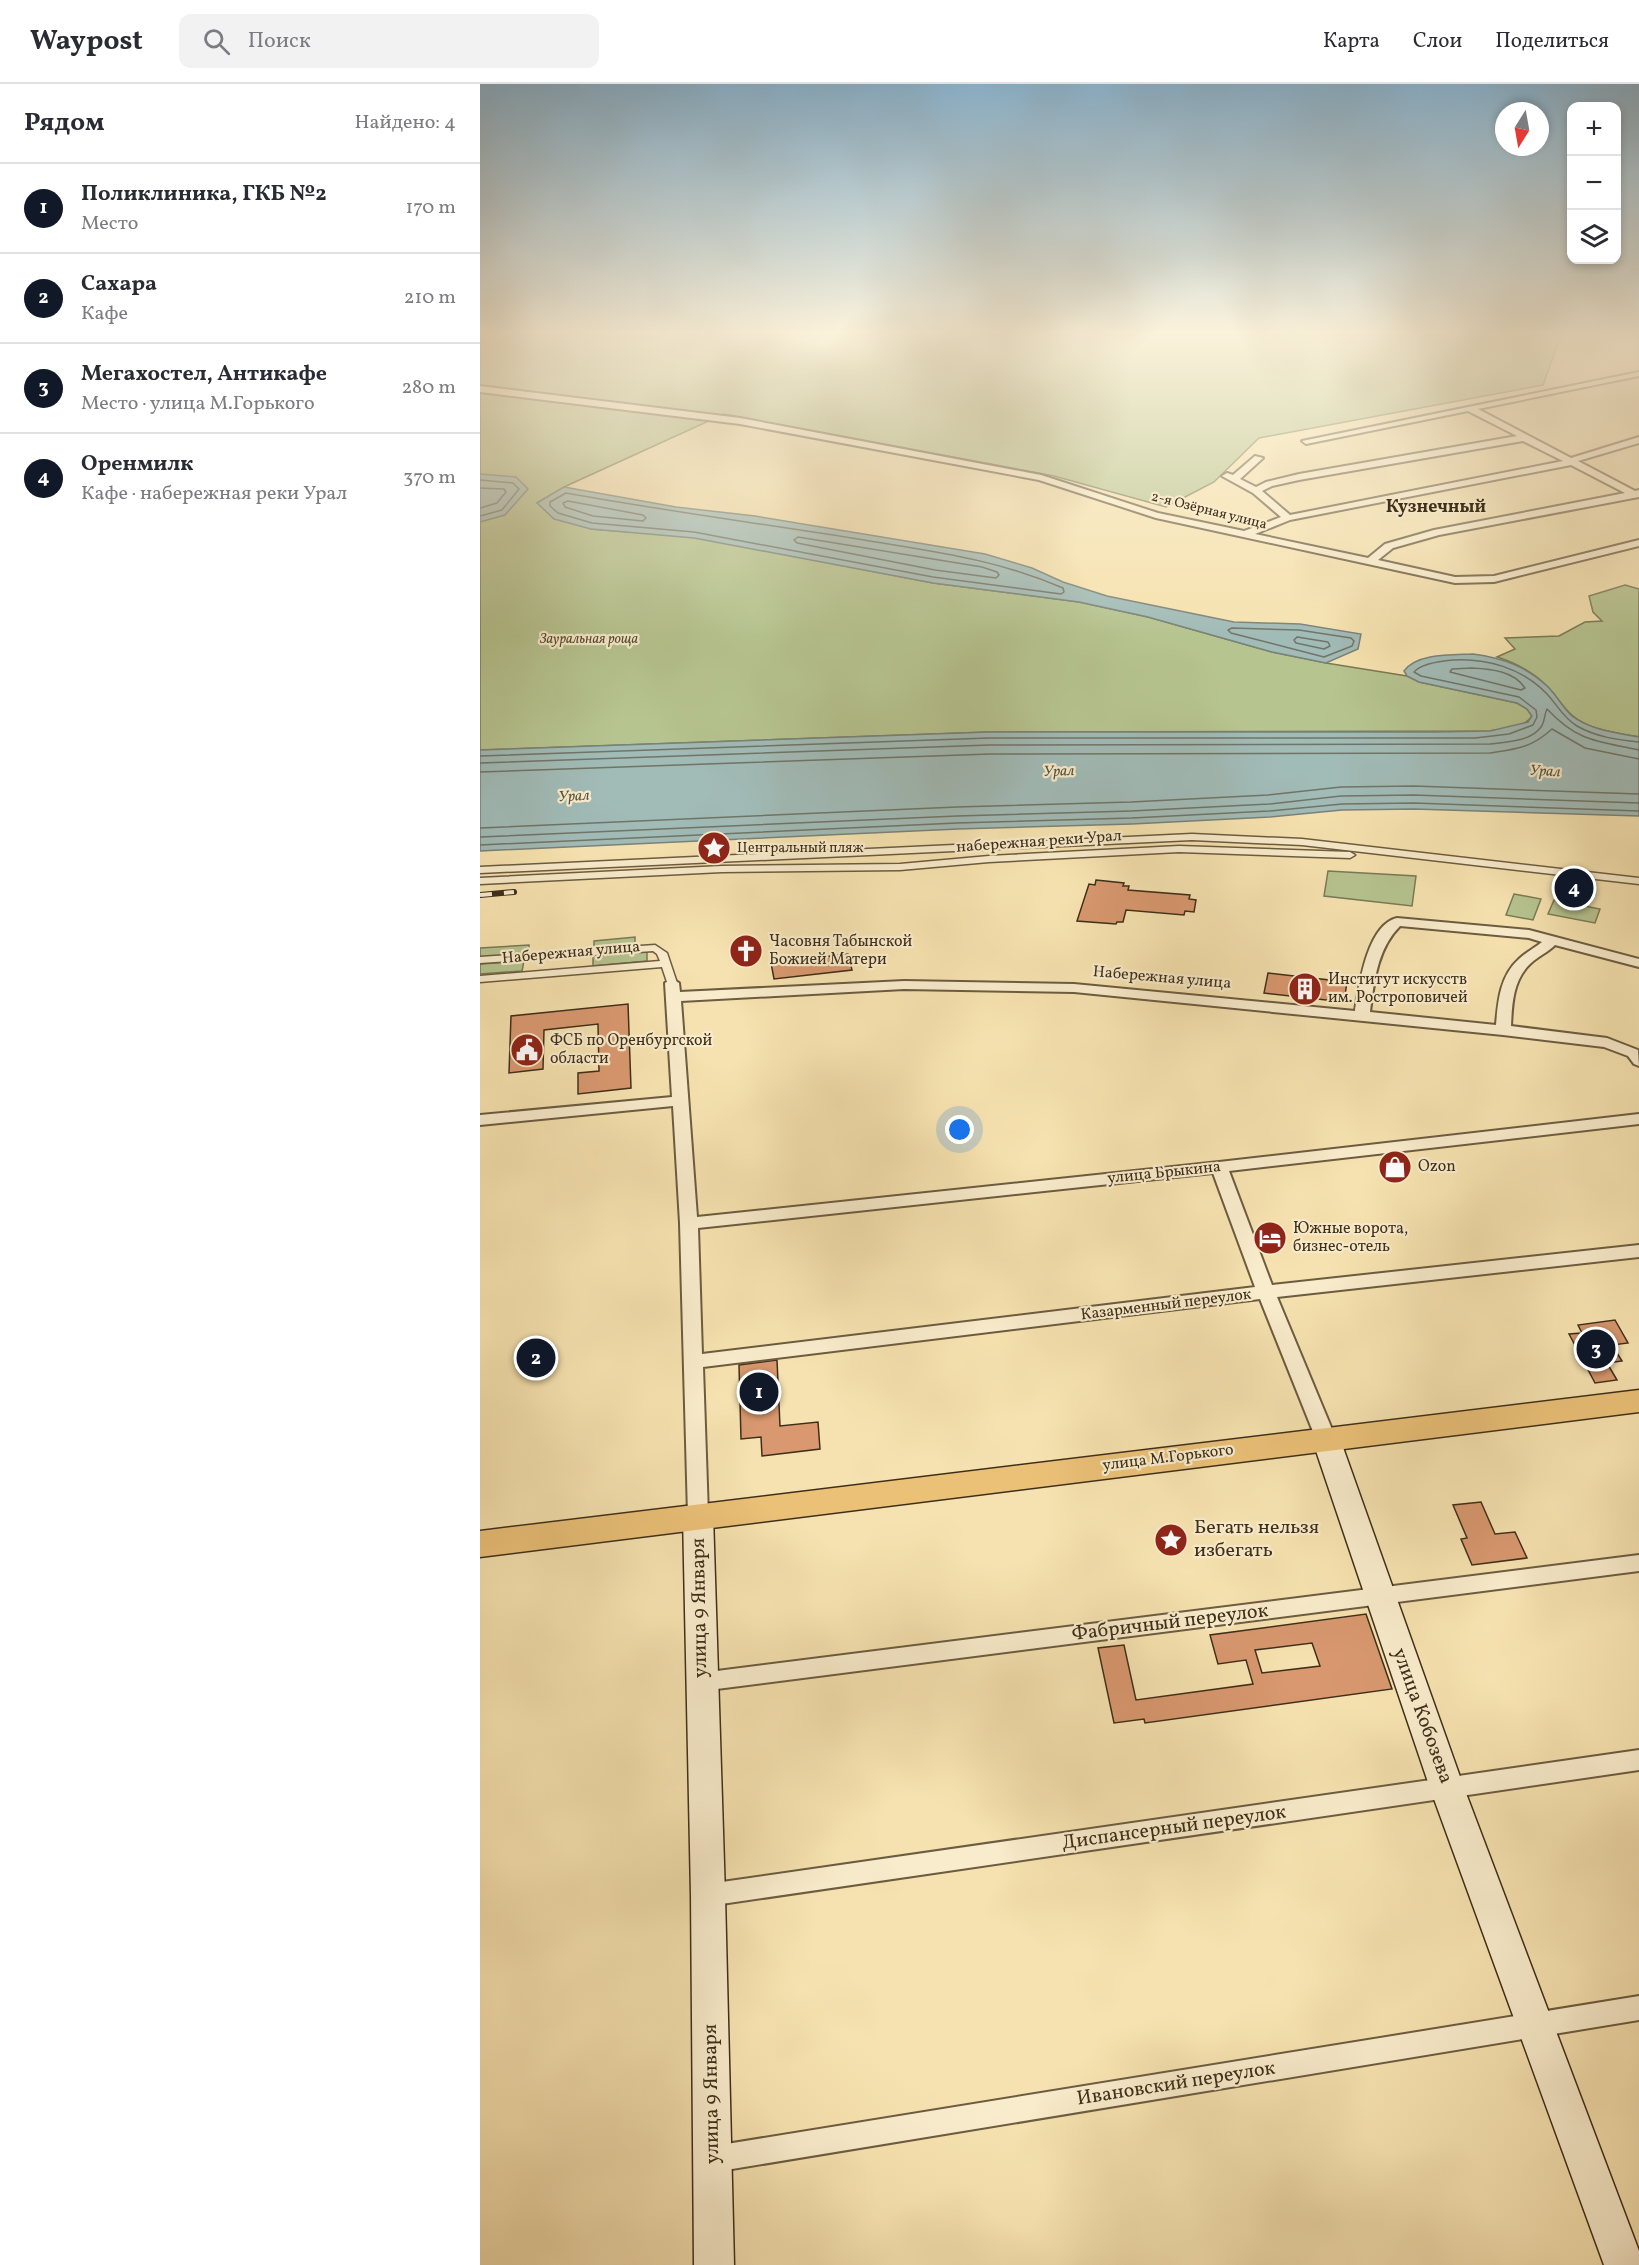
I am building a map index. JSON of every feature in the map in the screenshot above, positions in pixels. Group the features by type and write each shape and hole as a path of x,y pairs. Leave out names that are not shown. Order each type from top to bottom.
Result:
{"main road":[{"name":"улица М.Горького","path":"480,1544 698,1515 1639,1401"},
{"name":"улица Кобозева","path":"1326,1439 1447,1788 1624,2265"},
{"name":"улица 9 Января","path":"698,1515 714,2159 714,2265"}],"street":[{"name":"2-я Озёрная улица","path":"797,432 1041,478 1156,515 1455,580 1478,580 1639,543"},
{"path":"1306,441 1347,432"},
{"path":"1512,432 1637,495"},
{"path":"1256,491 1269,484 1299,477 1523,438"},
{"path":"1245,534 1288,518 1570,462 1580,456 1639,440"},
{"path":"1258,458 1230,478 1256,491 1288,518"},
{"path":"1372,561 1389,546 1437,532 1637,495"},
{"path":"1095,841 1098,853"},
{"name":"набережная реки Урал","path":"480,881 552,872 824,854 1095,841 1345,855 1592,882 1593,876 1639,881"},
{"name":"набережная реки Урал","path":"654,867 900,867 1098,853 1178,844"},
{"path":"1015,845 1017,857"},
{"path":"899,850 900,867"},
{"path":"824,854 825,867"},
{"name":"набережная реки Урал","path":"480,870 552,872"},
{"path":"1362,1015 1370,968 1388,929 1397,922 1506,931 1552,939 1639,963"},
{"path":"1503,1030 1505,992 1518,968 1552,939"},
{"name":"Набережная улица","path":"480,960 654,948 664,959"},
{"path":"580,971 581,953"},
{"path":"538,974 540,956"},
{"name":"Набережная улица","path":"480,979 580,971 664,959"},
{"name":"улица 9 Января","path":"664,959 673,990 689,1223 698,1515"},
{"name":"Набережная улица","path":"673,990 904,985 1074,988 1362,1015 1607,1043 1632,1053 1639,1061"},
{"path":"480,1120 681,1101"},
{"name":"улица Брыкина","path":"689,1223 1219,1167 1639,1119"},
{"name":"улица Кобозева","path":"1219,1167 1266,1292 1326,1439"},
{"name":"Казарменный переулок","path":"693,1362 1266,1292 1639,1251"},
{"name":"Фабричный переулок","path":"701,1682 1639,1563"},
{"name":"Диспансерный переулок","path":"708,1895 1639,1760"},
{"name":"Ивановский переулок","path":"714,2159 1639,2008"}],"green space":[{"name":"Зауральная роща","path":"480,432 685,432 564,487 537,503 591,529 694,537 933,583 1079,602 1148,617 1272,652 1407,676 1419,682 1517,703 1527,709 1532,716 1519,726 1490,731 989,732 480,750"},
{"name":"Зауральная роща","path":"819,432 1292,432 1259,438 1214,482 1166,507 1054,476"},
{"path":"1625,585 1639,589 1639,737 1587,725 1569,713 1537,677 1518,665 1497,657 1515,649 1505,638 1559,636 1585,622 1602,621 1593,612 1589,596"},
{"path":"1328,871 1416,876 1412,906 1324,896"},
{"path":"1514,894 1541,899 1533,920 1506,915"},
{"path":"1554,900 1600,909 1595,923 1548,914"},
{"path":"635,937 635,946 594,950 594,941"},
{"path":"529,945 529,955 480,957 480,948"},
{"path":"647,951 647,961 593,966 593,956"},
{"path":"524,961 522,971 480,974 480,964"}],"water":[{"path":"480,474 516,477 528,489 505,515 480,522"},
{"path":"564,487 676,507 755,516 985,554 1032,568 1063,582 1107,596 1234,622 1300,624 1361,634 1358,649 1326,663 1272,652 1148,617 1079,602 933,583 694,538 591,529 554,519 537,503"},
{"name":"Урал","path":"1473,654 1494,658 1522,668 1548,687 1572,716 1587,725 1639,737 1639,816 1414,809 1342,810 1270,817 1132,824 958,829 480,851 480,750 989,732 1490,731 1528,722 1532,716 1527,709 1517,703 1419,682 1407,676 1404,671 1410,665 1426,658"}],"building":[{"path":"1096,880 1124,883 1123,886 1129,886 1128,890 1190,895 1189,899 1196,900 1194,912 1185,911 1184,915 1126,910 1123,922 1116,924 1077,921 1089,884 1095,885"},
{"path":"848,954 852,970 774,979 771,963"},
{"name":"Институт искусств им. Ростроповичей","path":"1268,973 1347,982 1344,1002 1264,993"},
{"name":"ФСБ по Оренбургской области","path":"628,1004 631,1088 578,1094 578,1073 599,1071 598,1024 544,1030 543,1069 509,1073 511,1016"},
{"path":"1615,1320 1628,1343 1612,1345 1622,1361 1607,1363 1617,1380 1595,1383 1569,1334 1582,1333 1578,1325"},
{"path":"777,1360 780,1426 818,1422 820,1449 762,1456 761,1437 741,1439 739,1365"},
{"path":"1481,1502 1495,1534 1515,1532 1527,1558 1472,1565 1461,1539 1467,1538 1453,1505"},
{"path":"1366,1614 1392,1689 1145,1723 1144,1719 1114,1723 1098,1648 1124,1645 1136,1700 1253,1684 1246,1660 1218,1664 1210,1635","holes":["1312,1643 1320,1666 1262,1673 1255,1650"]}],"railway":[{"path":"480,895 514,892"}],"place":[{"name":"Центральный пляж","path":"714,848"},
{"name":"Оренмилк","path":"1574,888"},
{"name":"Часовня Табынской Божией Матери","path":"746,951"},
{"name":"Институт искусств им. Ростроповичей","path":"1305,989"},
{"name":"ФСБ по Оренбургской области","path":"527,1050"},
{"name":"Ozon","path":"1395,1167"},
{"name":"Южные ворота, бизнес-отель","path":"1270,1238"},
{"name":"Мегахостел, Антикафе","path":"1596,1349"},
{"name":"Сахара","path":"536,1358"},
{"name":"Поликлиника, ГКБ №2","path":"759,1392"},
{"name":"Бегать нельзя избегать","path":"1171,1540"}],"district":[{"name":"Кузнечный","path":"1436,507"}]}
